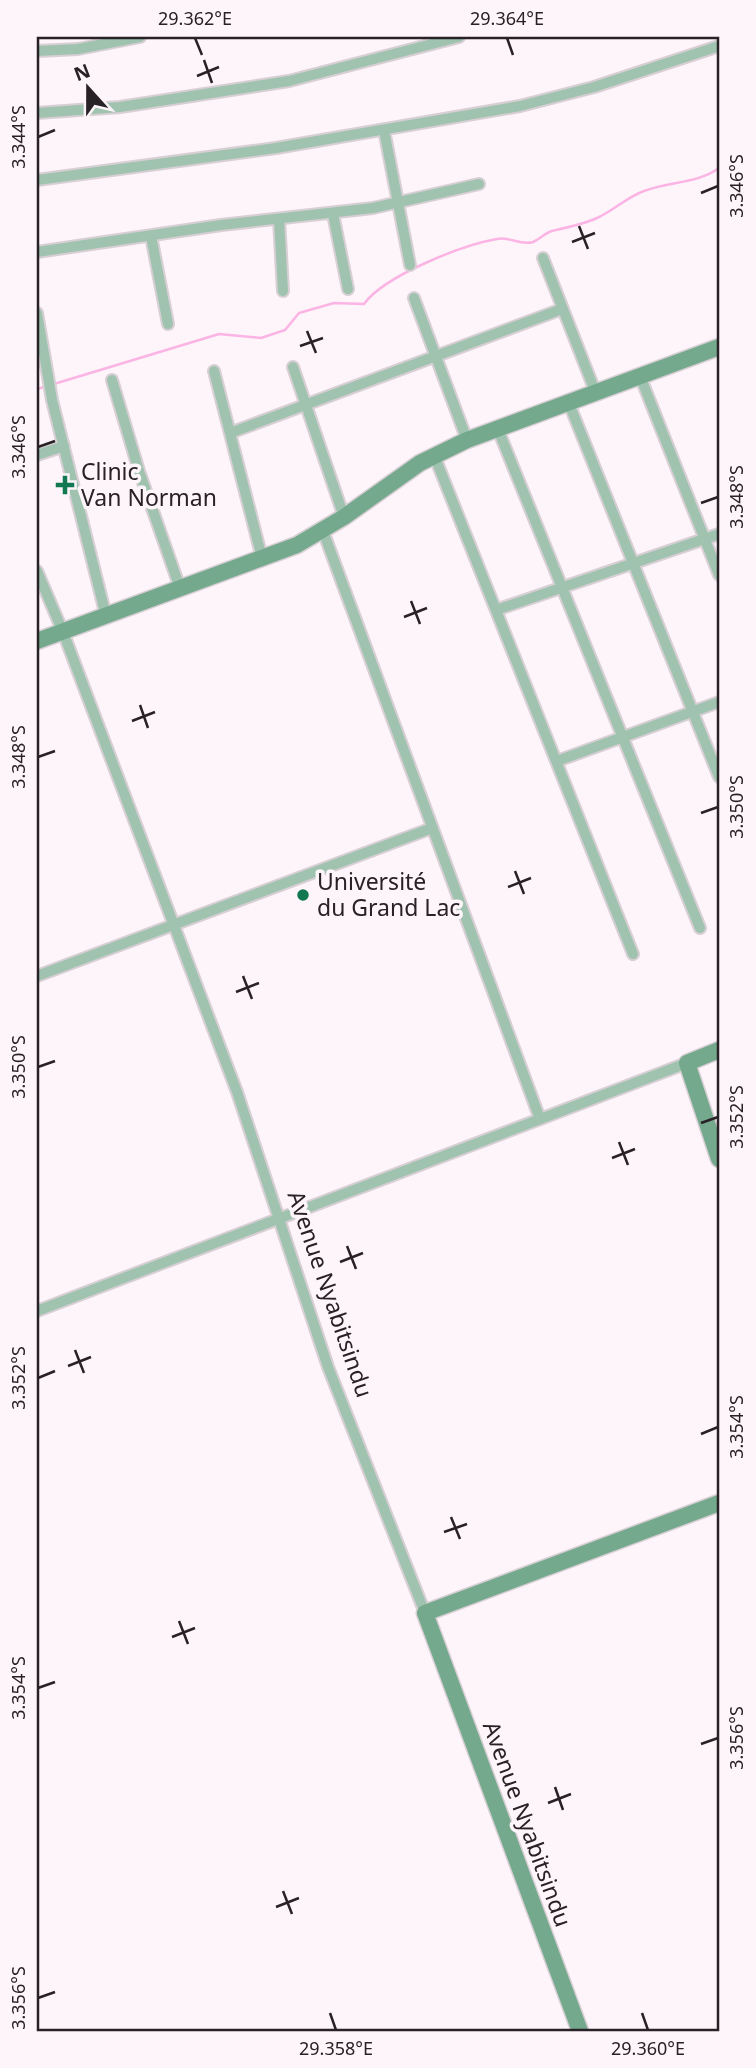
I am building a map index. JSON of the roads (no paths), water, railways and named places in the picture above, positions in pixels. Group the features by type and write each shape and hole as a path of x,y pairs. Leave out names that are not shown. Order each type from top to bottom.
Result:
{"street":[{"path":"37,51 78,49 105,41 140,37"},
{"path":"37,113 120,107 277,83 459,37"},
{"path":"37,180 191,161 384,130 555,97 719,46"},
{"path":"384,130 410,265"},
{"path":"37,252 333,214 479,184"},
{"path":"333,214 348,289"},
{"path":"279,219 283,291"},
{"path":"151,236 168,324"},
{"path":"543,258 595,391"},
{"path":"414,298 467,440"},
{"path":"230,433 562,309"},
{"path":"37,313 52,400 106,616"},
{"path":"37,641 262,558 323,531 435,455 497,427 719,347"},
{"path":"293,367 344,517"},
{"path":"214,371 262,558"},
{"path":"640,376 719,575"},
{"path":"112,380 139,471 180,588"},
{"path":"568,401 719,777"},
{"path":"497,427 625,736 699,928"},
{"path":"37,455 64,446"},
{"path":"435,455 633,954"},
{"path":"323,531 540,1119"},
{"path":"496,610 632,561 719,534"},
{"name":"Avenue Nyabitsindu","path":"37,571 63,632 174,926 281,1219 328,1367 425,1613 580,2031"},
{"path":"557,761 719,702"},
{"path":"37,976 432,828"},
{"path":"37,1311 719,1050"},
{"path":"687,1063 719,1159"},
{"path":"425,1613 719,1503"}],"waterway":[{"path":"54,384 219,334 261,338 285,330 299,313 334,303 364,304 388,283 445,255 497,239 533,242 549,232 597,218 644,191 702,177 719,168"},
{"path":"37,389 48,386"}],"place":[{"name":"Clinic Van Norman","path":"65,485"},
{"name":"Université du Grand Lac","path":"303,895"}]}
